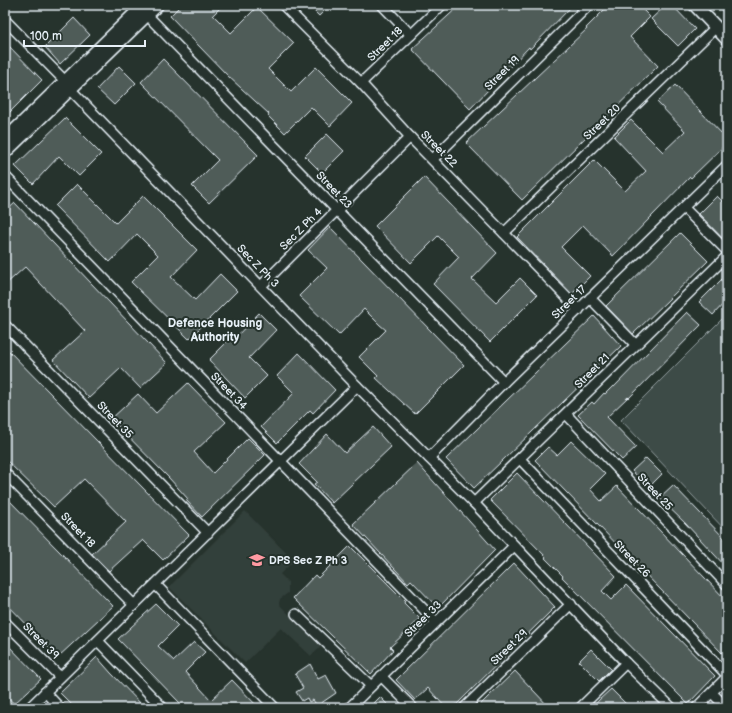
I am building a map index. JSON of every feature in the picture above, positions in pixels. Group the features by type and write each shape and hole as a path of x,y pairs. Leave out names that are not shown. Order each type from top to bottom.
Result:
{"main road":[{"path":"5,152 142,8 157,5"},
{"path":"695,5 727,38"},
{"path":"5,140 68,85"}],"street":[{"name":"Street 22","path":"283,5 361,83 410,137 579,310"},
{"path":"382,5 411,35"},
{"name":"Street 18","path":"361,83 442,5"},
{"name":"Street 19","path":"433,159 589,5"},
{"name":"Street 23","path":"142,8 504,382"},
{"name":"Sec Z Ph 3","path":"5,20 357,386 474,503 626,663 672,708"},
{"name":"Street 20","path":"504,233 716,27"},
{"name":"Sec Z Ph 4","path":"261,286 410,137"},
{"name":"Street 17","path":"429,458 504,382 727,165"},
{"name":"Street 34","path":"5,176 436,622"},
{"path":"684,208 727,250"},
{"name":"Street 21","path":"474,503 566,414 635,344 727,256"},
{"path":"590,298 635,344"},
{"name":"Street 35","path":"5,325 208,533"},
{"path":"29,708 357,386"},
{"name":"Street 25","path":"566,414 727,585"},
{"name":"Street 26","path":"520,459 727,676"},
{"name":"Street 18","path":"5,473 134,605"},
{"name":"Street 33","path":"348,708 514,546"},
{"path":"156,585 275,708"},
{"name":"Street 29","path":"464,708 570,604"},
{"path":"296,614 371,686"},
{"name":"Street 39","path":"5,622 60,677"},
{"path":"98,641 163,708"},
{"path":"580,708 626,663"},
{"path":"381,676 413,708"},
{"path":"696,708 727,676"},
{"path":"45,692 60,708"},
{"path":"712,693 727,708"}],"shaded area":[{"path":"727,314 727,532 621,420"},
{"path":"245,511 294,561 280,574 288,582 288,593 280,599 279,604 321,647 311,656 281,628 245,663 169,587"}],"building":[{"path":"181,5 223,5 213,15 231,33 257,7 294,43 268,69 291,92 316,67 352,103 330,126 311,107 285,133 268,116 269,114 228,76 170,16"},
{"path":"308,5 330,5 319,16"},
{"path":"460,5 573,5 530,49 529,47 470,109 412,49"},
{"path":"603,5 638,5 650,17 630,37 658,66 522,200 466,143 587,29 586,28 606,8"},
{"path":"666,5 672,5 695,29 678,46 651,19"},
{"path":"74,18 90,35 60,64 45,47"},
{"path":"5,42 42,80 5,117"},
{"path":"163,59 258,155 209,203 192,186 218,160 141,82"},
{"path":"119,66 136,83 114,105 97,89"},
{"path":"675,85 727,139 727,143 691,178 690,177 613,256 583,225 561,247 590,276 572,294 517,237 594,160 625,191 646,171 614,137 631,120 663,152 685,131 657,102"},
{"path":"65,118 101,154 79,176 59,156 33,184 15,166"},
{"path":"327,134 344,151 322,173 305,156"},
{"path":"424,177 497,253 472,279 496,302 520,278 537,295 490,342 433,284 459,257 438,236 411,263 375,226"},
{"path":"77,184 116,223 143,196 197,250 171,277 195,300 220,274 237,291 189,339 131,282 158,255 137,234 110,262 55,206"},
{"path":"717,196 727,206 727,243 699,214"},
{"path":"15,203 167,363 140,388 121,368 89,398 53,360 85,331 25,267 5,285 5,212"},
{"path":"330,227 464,365 415,414 376,378 378,376 359,357 386,330 364,309 339,335 299,296 327,268 308,250"},
{"path":"680,233 708,261 633,334 606,306"},
{"path":"727,274 727,300 713,315 699,302"},
{"path":"687,312 701,325 629,398 628,397 607,417 636,447 622,460 578,415 592,402 594,404 604,393 605,394 613,386 614,387"},
{"path":"259,313 276,330 249,358 267,376 245,398 209,360 231,338 233,340"},
{"path":"594,316 621,346 474,488 446,459"},
{"path":"5,347 189,535 163,560 143,540 109,571 92,554 126,522 84,479 54,507 5,459 5,408 9,404 5,400"},
{"path":"299,353 335,390 313,413 310,410 277,443 261,427 294,393 277,376"},
{"path":"188,383 226,422 194,452 213,473 248,438 265,455 202,517 186,500 188,499 169,478 111,419 138,394 156,413"},
{"path":"373,427 391,447 332,503 314,484 317,482 299,464 327,434 345,453"},
{"path":"571,441 605,474 590,489 601,501 617,486 727,601 727,648 722,653 535,460 548,447 557,455"},
{"path":"646,458 662,474 649,487 632,471"},
{"path":"417,463 495,550 438,608 411,580 408,583 353,524"},
{"path":"517,473 616,576 602,591 611,600 626,585 715,676 688,704 562,577 563,576 545,558 546,557 490,500"},
{"path":"673,485 727,541 727,568 685,523 659,498"},
{"path":"5,496 113,606 58,657 5,602"},
{"path":"350,546 405,601 404,603 420,619 390,647 393,650 371,674 293,598 315,575 318,578"},
{"path":"514,563 555,607 453,708 446,708 428,688 415,700 396,680"},
{"path":"156,604 178,626 158,646 174,661 194,642 205,652 185,672 211,700 232,680 259,708 185,708 179,702 118,639"},
{"path":"5,642 41,679 14,704 5,694"},
{"path":"591,649 611,669 599,681 579,661"},
{"path":"97,657 145,708 75,708 60,693"},
{"path":"310,664 318,679 326,675 336,693 317,706 313,700 309,702 307,698 302,701 296,692 303,688 295,674"},
{"path":"515,671 550,708 477,708 489,696"},
{"path":"611,689 630,708 592,708 599,700"},
{"path":"380,697 391,708 369,708"}],"place":[{"name":"DPS Sec Z Ph 3","path":"257,560"}],"district":[{"name":"Defence Housing Authority","path":"215,330"}]}
